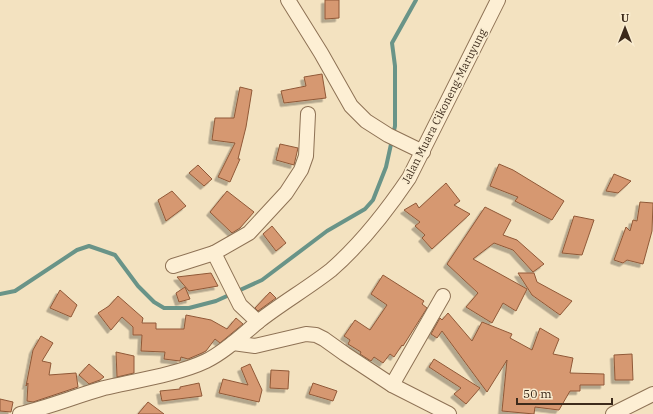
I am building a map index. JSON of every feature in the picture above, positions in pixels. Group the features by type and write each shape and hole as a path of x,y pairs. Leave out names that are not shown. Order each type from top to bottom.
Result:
{"street":[{"path":"288,0 321,53 351,106 366,121 388,136 402,141 423,152"},
{"name":"Jalan Muara Cikoneng-Maruyung","path":"20,414 48,407 92,391 190,368 206,361 233,343 258,322 329,271 360,244 392,204 409,178 498,0"},
{"path":"173,266 214,253 249,234 286,193 301,170 306,156 308,114"},
{"path":"214,253 240,305 258,322"},
{"path":"392,385 443,296"},
{"path":"233,343 255,346 306,334 316,335 392,385 449,414"},
{"path":"613,414 653,394"}],"building":[{"path":"325,0 339,0 339,18 325,19"},
{"path":"322,74 326,98 284,103 281,91 306,86 304,77"},
{"path":"240,87 252,90 246,127 238,159 240,159 230,182 218,177 235,143 212,140 215,118 234,118"},
{"path":"280,144 298,148 294,165 276,160"},
{"path":"499,164 513,170 564,201 552,220 515,201 518,197 490,186"},
{"path":"198,165 212,179 204,186 189,173"},
{"path":"614,174 631,181 618,193 606,191"},
{"path":"446,183 460,201 454,205 470,214 432,249 422,238 425,235 415,226 420,222 404,210 416,203 419,208"},
{"path":"172,191 186,206 166,221 158,200"},
{"path":"227,191 254,212 240,228 232,233 210,212"},
{"path":"640,202 653,203 652,231 643,264 627,260 623,263 614,260 626,227 630,231 633,220 637,221"},
{"path":"485,207 511,220 503,235 517,240 544,264 533,272 513,250 494,243 473,259 527,289 516,311 503,303 492,323 466,307 478,293 447,264"},
{"path":"574,216 594,220 582,255 562,253"},
{"path":"272,226 286,243 276,251 263,234"},
{"path":"211,273 218,286 189,291 177,277"},
{"path":"518,273 534,273 537,282 572,301 560,315 532,295"},
{"path":"383,275 424,301 422,304 427,308 403,346 402,345 394,357 390,354 383,363 374,357 371,361 360,354 361,352 348,344 350,340 344,336 355,320 370,330 387,305 371,294"},
{"path":"185,287 190,299 179,302 176,293"},
{"path":"60,290 77,305 71,317 50,308"},
{"path":"270,292 276,298 258,311 255,308"},
{"path":"118,296 143,318 142,323 156,323 156,329 184,329 186,315 211,320 227,329 236,318 243,324 220,343 215,339 206,351 202,353 188,359 181,357 180,361 164,359 165,352 141,351 142,335 133,335 133,327 122,317 111,330 98,313 109,306"},
{"path":"448,313 472,341 482,322 512,334 510,338 532,350 540,328 559,339 553,354 573,358 570,373 604,374 604,385 580,385 580,391 570,391 559,410 535,407 534,414 502,411 507,360 487,392 442,331 437,338 431,334 440,318 442,320"},
{"path":"41,336 53,343 42,361 51,363 49,375 76,373 78,387 33,402 27,401 28,383 26,386 33,350"},
{"path":"116,352 134,356 134,373 117,377"},
{"path":"632,354 633,380 615,380 614,355"},
{"path":"434,359 480,388 466,404 454,394 461,388 429,367"},
{"path":"89,364 104,377 89,384 79,375"},
{"path":"250,364 262,390 259,402 219,393 223,379 248,385 241,368"},
{"path":"271,370 289,371 288,389 270,388"},
{"path":"199,383 202,396 162,401 160,391 180,389 180,387"},
{"path":"313,383 337,391 333,401 309,394"},
{"path":"0,399 13,402 11,412 0,411"},
{"path":"148,402 164,414 138,414"}],"waterway":[{"path":"0,294 15,291 77,250 89,246 115,255 138,286 154,302 164,308 189,308 216,301 262,280 327,231 365,209 373,200 386,167 395,126 395,66 392,43 416,0"}]}
